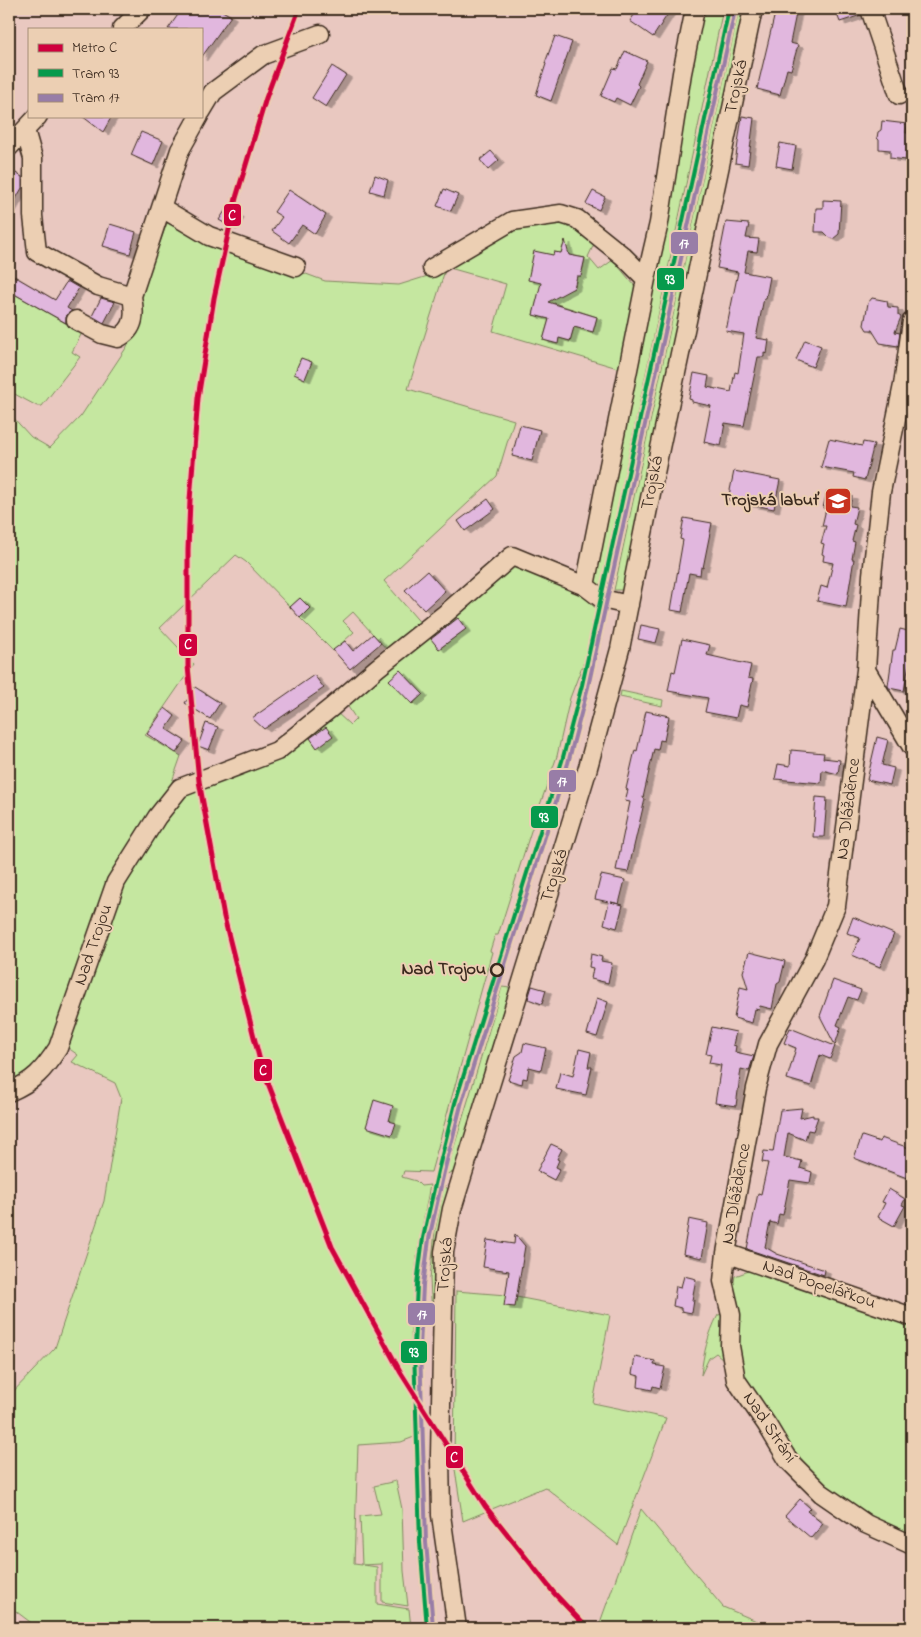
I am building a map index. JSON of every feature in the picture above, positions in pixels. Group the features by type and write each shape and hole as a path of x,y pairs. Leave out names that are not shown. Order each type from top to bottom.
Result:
{"street":[{"path":"123,28 142,9"},
{"path":"585,586 646,279 659,223 682,73 695,9"},
{"name":"Trojská","path":"457,1628 441,1514 440,1455 444,1252 452,1209 587,771 620,649 659,453 753,9"},
{"path":"870,9 899,95"},
{"path":"202,110 213,92 263,55 320,34"},
{"path":"9,146 36,118"},
{"path":"76,320 102,334 118,338 130,330 135,314 132,296 180,150 198,118"},
{"path":"25,130 33,158 33,216 37,252 98,286 132,296"},
{"path":"162,208 209,236 296,267"},
{"path":"432,268 512,221 560,214 577,219 623,256 646,279"},
{"name":"Na Dlážděnce","path":"723,1281 726,1254 756,1088 768,1044 814,959 836,906 866,670 872,575 881,492 903,385 912,321"},
{"name":"Nad Trojou","path":"9,1092 20,1088 44,1070 58,1048 116,882 156,817 180,788 277,751 445,614 512,556 585,586 602,599 629,605"},
{"path":"866,670 912,747"},
{"name":"Nad Popelářkou","path":"726,1254 912,1317"},
{"name":"Nad Strání","path":"723,1281 732,1315 730,1346 736,1380 788,1460 821,1493 866,1524 912,1545"}],"green space":[{"path":"700,9 723,9 601,586 596,583 593,577"},
{"path":"739,9 748,9 625,588 614,590"},
{"path":"576,219 586,236 594,244 588,257 599,270 613,260 640,292 621,369 493,331 506,284 446,267 408,389 514,420 497,476 384,581 423,626 390,653 353,612 343,621 354,632 333,651 300,618 310,608 300,598 290,607 246,562 236,555 160,628 194,664 145,735 181,756 166,799 110,882 57,1034 32,1072 9,1086 9,413 31,437 50,448 81,416 128,345 138,323 141,294 167,223 203,239 260,257 325,281 399,285 431,275 512,228","holes":["563,246 567,247 566,254 585,258 581,276 577,276 575,287 572,289 549,275 554,252 561,253","537,300 553,305 554,303 597,317 593,332 574,327 570,341 559,338 557,344 543,340 549,319 533,315"]},
{"path":"9,291 67,324 84,329 72,352 80,357 42,406 37,406 9,391"},
{"path":"511,562 585,591 591,604 598,610 589,648 570,698 557,756 498,935 495,935 490,951 492,952 431,1172 404,1171 402,1177 416,1181 421,1186 430,1185 417,1255 411,1331 414,1437 401,1442 358,1445 354,1564 362,1565 360,1516 381,1514 374,1486 396,1481 402,1509 404,1571 408,1606 382,1602 382,1562 381,1564 363,1565 377,1567 377,1604 409,1609 411,1628 38,1628 9,1606 9,1396 55,1348 104,1201 121,1098 115,1083 72,1062 78,1055 64,1045 120,884 183,794 335,711 350,725 356,719 345,702","holes":["458,618 466,629 439,649 431,638","400,670 423,694 413,704 390,680"]},
{"path":"621,691 663,700 662,706 620,697"},
{"path":"502,987 510,988 454,1172 446,1174"},
{"path":"444,1186 447,1188 448,1193 432,1445 433,1335 430,1279 435,1231"},
{"path":"749,1271 762,1272 912,1326 912,1542 861,1516 818,1480 775,1426 740,1376 730,1304 735,1276"},
{"path":"456,1291 506,1295 610,1315 593,1403 666,1418 618,1545 545,1487 463,1521 454,1463"},
{"path":"723,1314 723,1359 716,1353 709,1358 701,1375 711,1330 718,1315"},
{"path":"641,1509 723,1607 771,1627 598,1628"}],"building":[{"path":"182,9 219,9 231,16 202,57 202,28 169,28"},
{"path":"638,9 671,9 653,37 630,21"},
{"path":"776,9 797,9 790,43 798,45 791,70 787,69 780,95 757,89"},
{"path":"835,9 860,9 861,15 840,22"},
{"path":"555,36 572,42 551,101 536,95"},
{"path":"625,51 647,61 637,84 639,86 630,105 616,98 614,102 601,96 613,68 617,69"},
{"path":"332,66 346,75 326,107 312,98"},
{"path":"742,116 754,118 748,165 735,163"},
{"path":"85,118 111,118 103,132"},
{"path":"882,121 907,124 906,133 909,133 906,160 890,158 890,150 879,149 879,140 877,138 878,132 881,130"},
{"path":"141,132 163,141 153,165 131,155"},
{"path":"780,143 796,146 792,169 776,166"},
{"path":"491,151 499,160 488,170 480,160"},
{"path":"9,169 22,177 22,188 9,211"},
{"path":"375,175 388,180 384,195 370,191"},
{"path":"444,189 458,195 451,211 437,206"},
{"path":"289,190 326,215 315,234 302,225 289,243 272,231 282,217 274,212"},
{"path":"593,191 605,197 599,210 586,204"},
{"path":"823,200 841,201 839,234 833,239 824,232 815,232 816,208 823,208"},
{"path":"227,208 239,215 231,227 219,220"},
{"path":"726,222 749,224 746,238 759,239 757,252 748,251 744,272 770,277 756,338 769,340 767,354 764,353 764,357 758,357 744,426 725,423 721,446 704,442 711,406 692,402 689,399 694,373 709,376 707,387 731,392 735,372 738,373 744,334 726,331 738,272 717,268"},
{"path":"110,224 136,232 130,254 103,246"},
{"path":"565,240 569,255 585,258 581,276 577,276 574,288 548,302 597,317 593,332 574,327 570,341 559,338 558,344 543,340 549,319 533,315 541,283 528,280 534,251 553,255 554,252 561,253"},
{"path":"9,273 55,300 67,281 79,288 67,308 72,311 66,315 66,323 9,291"},
{"path":"101,298 115,302 104,323 92,316"},
{"path":"872,298 887,301 888,307 898,308 898,315 901,317 895,332 900,333 898,346 880,343 872,330 867,330 864,325 868,303"},
{"path":"805,340 821,346 813,367 796,360"},
{"path":"301,358 312,362 305,379 294,374"},
{"path":"520,425 540,430 532,461 512,456"},
{"path":"829,439 862,446 863,442 874,444 865,480 853,477 854,473 821,467"},
{"path":"734,471 780,480 774,509 728,500"},
{"path":"827,491 852,496 850,506 857,507 853,524 856,525 852,541 855,542 852,559 854,559 846,607 817,601 821,586 827,588 833,563 823,561 824,544 821,543 826,526 822,526 826,509 823,508"},
{"path":"488,499 495,509 465,531 458,521"},
{"path":"684,518 712,523 703,568 701,567 700,575 689,573 682,612 671,610 683,540 680,539"},
{"path":"427,571 445,591 424,610 405,590"},
{"path":"300,598 310,608 300,618 290,607"},
{"path":"458,618 466,629 439,649 431,639"},
{"path":"641,625 660,629 656,643 638,639"},
{"path":"900,629 912,632 912,646 904,691 889,688 888,686 893,650 895,650"},
{"path":"373,634 381,643 350,669 333,650 345,641 353,651"},
{"path":"682,639 710,645 707,655 751,665 748,678 753,679 747,707 739,705 736,718 705,712 708,698 668,691 672,671 675,672"},
{"path":"400,670 423,694 412,704 389,680"},
{"path":"314,675 324,688 264,729 252,718"},
{"path":"195,687 220,703 210,719 185,703"},
{"path":"165,708 175,716 166,729 185,741 176,753 147,734"},
{"path":"646,711 669,716 664,741 660,740 658,750 654,749 643,798 645,799 628,872 616,870 630,802 625,801 628,790 626,789"},
{"path":"206,723 218,727 209,750 198,746"},
{"path":"326,727 333,736 317,748 310,738"},
{"path":"877,737 888,740 882,765 894,768 890,785 867,780"},
{"path":"791,750 824,753 823,758 840,760 838,774 822,770 821,783 775,779 778,764 790,766"},
{"path":"816,797 827,798 824,837 813,837"},
{"path":"601,875 625,880 619,904 623,905 617,928 604,924 609,902 595,899"},
{"path":"853,917 894,934 880,967 852,955 860,938 847,933"},
{"path":"749,952 785,961 780,982 777,984 772,1009 760,1006 759,1010 755,1009 752,1023 734,1018 740,987 748,989 743,972"},
{"path":"591,954 602,957 601,961 612,963 608,983 591,979 593,968 589,967"},
{"path":"833,980 861,990 857,1000 848,997 837,1025 841,1027 835,1045 820,1016"},
{"path":"532,986 546,990 542,1004 528,999"},
{"path":"597,998 608,1002 597,1037 587,1034"},
{"path":"712,1027 736,1032 733,1045 736,1046 735,1052 754,1056 749,1071 741,1069 736,1106 715,1103 721,1065 709,1063 711,1055 706,1054"},
{"path":"790,1028 835,1046 830,1059 820,1055 811,1086 787,1079 796,1048 784,1043"},
{"path":"524,1043 546,1048 541,1070 529,1067 527,1079 523,1078 522,1084 508,1080 516,1056 522,1052"},
{"path":"579,1049 591,1052 588,1067 592,1067 586,1095 556,1089 560,1072 573,1076"},
{"path":"374,1100 393,1106 389,1121 396,1123 392,1135 366,1127"},
{"path":"802,1108 800,1118 813,1115 813,1117 818,1117 813,1131 808,1130 805,1140 788,1133 784,1157 802,1161 800,1168 812,1172 810,1183 790,1180 783,1215 779,1214 777,1224 770,1222 765,1247 777,1254 825,1270 824,1275 747,1249 758,1193 761,1194 768,1163 762,1162 764,1151 773,1152 780,1110"},
{"path":"862,1136 880,1142 881,1138 912,1149 912,1165 907,1178 854,1158"},
{"path":"551,1144 562,1149 557,1159 559,1160 556,1167 560,1169 554,1180 537,1171"},
{"path":"889,1189 905,1199 902,1205 905,1206 894,1226 878,1217 885,1203 882,1202"},
{"path":"689,1219 708,1223 702,1258 683,1254"},
{"path":"515,1234 525,1246 515,1307 504,1306 509,1271 483,1267 487,1240 514,1244"},
{"path":"684,1276 696,1279 692,1300 694,1300 692,1313 681,1311 681,1308 673,1306 676,1286 681,1287"},
{"path":"635,1357 655,1361 654,1365 665,1367 660,1388 653,1386 652,1390 638,1387 639,1376 632,1374"},
{"path":"800,1499 810,1508 807,1511 823,1524 811,1538 785,1516"}],"metro line":[{"name":"C","path":"299,9 266,98 236,198 214,298 198,398 188,550 188,666 199,781 224,917 261,1065 332,1247 401,1373 485,1506 554,1593 587,1628"}],"tram line":[{"name":"93","path":"427,1628 420,1542 414,1348 417,1284 423,1238 455,1103 562,761 582,685 729,9"},
{"name":"17","path":"433,1627 426,1542 420,1348 423,1285 429,1239 461,1105 568,763 588,687 735,10"}],"place":[{"name":"Trojská labuť","path":"838,501"},
{"name":"Nad Trojou","path":"497,970"}]}
